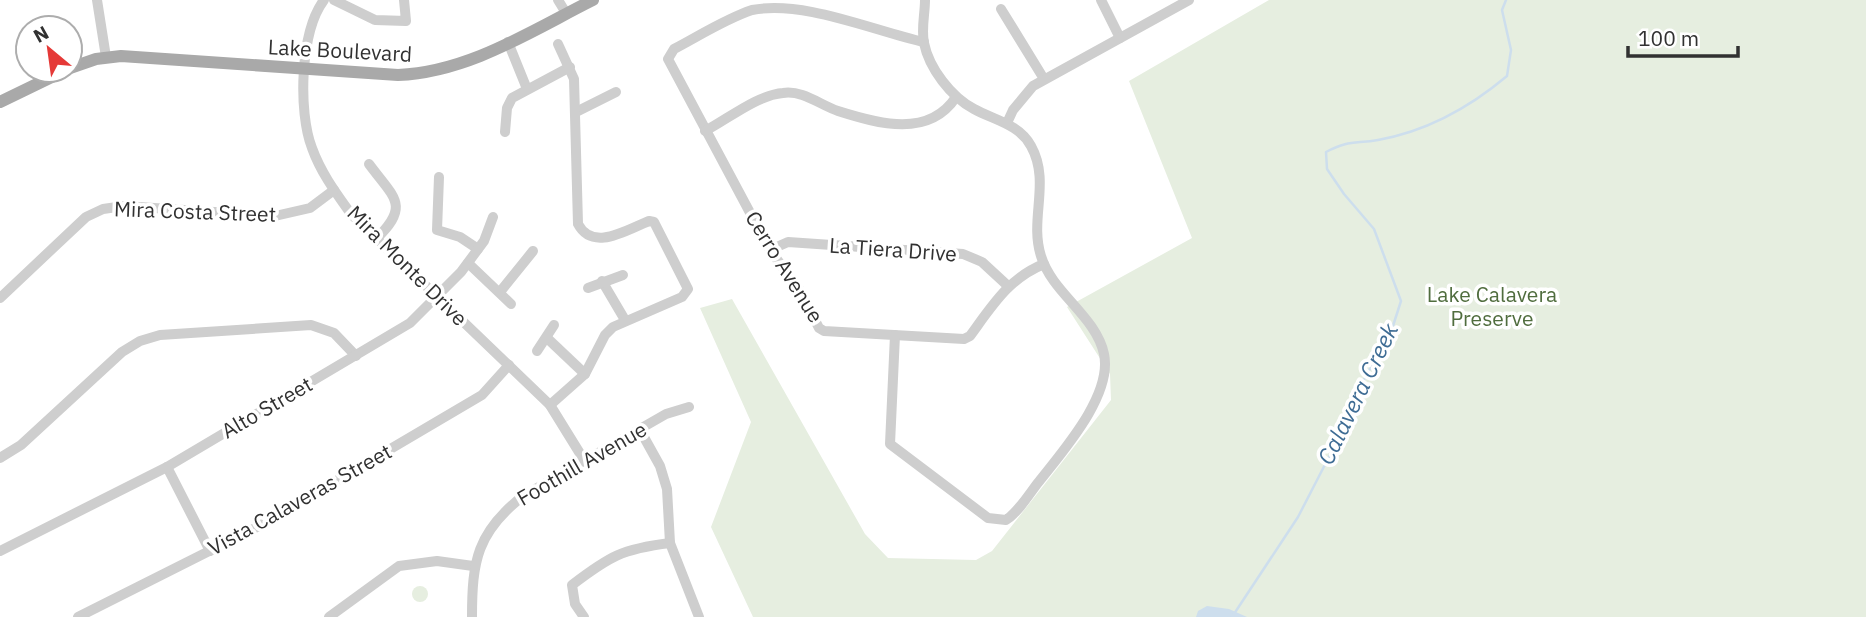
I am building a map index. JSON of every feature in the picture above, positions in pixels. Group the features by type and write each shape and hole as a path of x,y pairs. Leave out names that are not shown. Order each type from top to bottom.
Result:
{"main road":[{"name":"Lake Boulevard","path":"84,64 106,58 426,74 470,61 593,0"},
{"name":"Lake Boulevard","path":"0,102 37,84"}],"street":[{"path":"97,0 106,58"},
{"name":"Mira Monte Drive","path":"324,0 311,23 304,112 308,135 326,178 351,214 550,405 584,460"},
{"path":"334,0 375,20 406,21 404,0"},
{"path":"558,0 566,13"},
{"path":"895,335 890,444 988,518 996,521 1012,516 1081,427 1101,385 1104,355 1094,332 1054,282 1044,264 1038,236 1042,180 1039,164 1030,144 1007,123 974,109 956,97 937,71 924,43 925,0"},
{"path":"1101,0 1120,37"},
{"path":"1007,123 1023,96 1044,79 1189,0"},
{"name":"Cerro Avenue","path":"924,43 816,9 774,5 738,15 670,54 669,66 770,250 799,289 819,328 824,331 964,339 970,336 1008,286 1024,272 1044,264"},
{"path":"1001,9 1044,79"},
{"path":"508,42 527,89"},
{"path":"550,405 585,374 605,335 625,320 682,297 688,289 660,233 650,221 610,238 590,238 583,234 578,224 574,79 558,44"},
{"path":"505,132 507,108 512,98 570,67"},
{"path":"576,112 616,92"},
{"path":"705,131 766,97 783,92 803,95 838,111 905,126 931,121 948,108 956,97"},
{"path":"369,164 397,202 398,211 394,222 376,239"},
{"path":"439,177 437,230 460,237 478,249"},
{"name":"Mira Costa Street","path":"0,298 76,225 103,209 124,206 275,216 310,208 334,190"},
{"name":"Alto Street","path":"0,551 167,467 410,323 468,263 478,249 493,217"},
{"name":"La Tiera Drive","path":"770,250 789,242 963,254 982,262 1008,286"},
{"path":"500,292 533,251"},
{"path":"468,263 511,303"},
{"path":"588,288 623,275"},
{"path":"602,281 625,320"},
{"path":"0,458 21,445 122,352 140,341 160,335 311,325 334,333 356,356"},
{"path":"537,351 554,325"},
{"path":"547,338 585,374"},
{"name":"Vista Calaveras Street","path":"78,617 263,524 482,395 509,365"},
{"name":"Foothill Avenue","path":"472,617 473,566 494,523 504,511 584,460 666,414 689,408"},
{"path":"640,430 660,466 667,489 670,543 699,617"},
{"path":"167,467 210,551"},
{"path":"583,617 575,604 572,585 606,559 624,550 670,543"},
{"path":"329,617 399,566 437,561 473,566"}],"green space":[{"name":"Lake Calavera Preserve","path":"1269,0 1866,0 1866,617 753,617 711,527 751,422 700,308 732,299 865,534 888,558 976,560 992,551 1111,400 1110,374 1067,307 1192,238 1129,81"},
{"path":"417,586 423,586 428,594 426,600 417,602 412,597 412,591"}],"water":[{"path":"1207,606 1229,609 1247,617 1196,617 1198,611"}],"waterway":[{"name":"Calavera Creek","path":"1232,617 1298,517 1332,451 1356,394 1392,329 1401,301 1374,229 1327,169 1326,152 1346,144 1396,136 1431,124 1463,108 1507,76 1511,50 1502,10 1506,0"}]}
